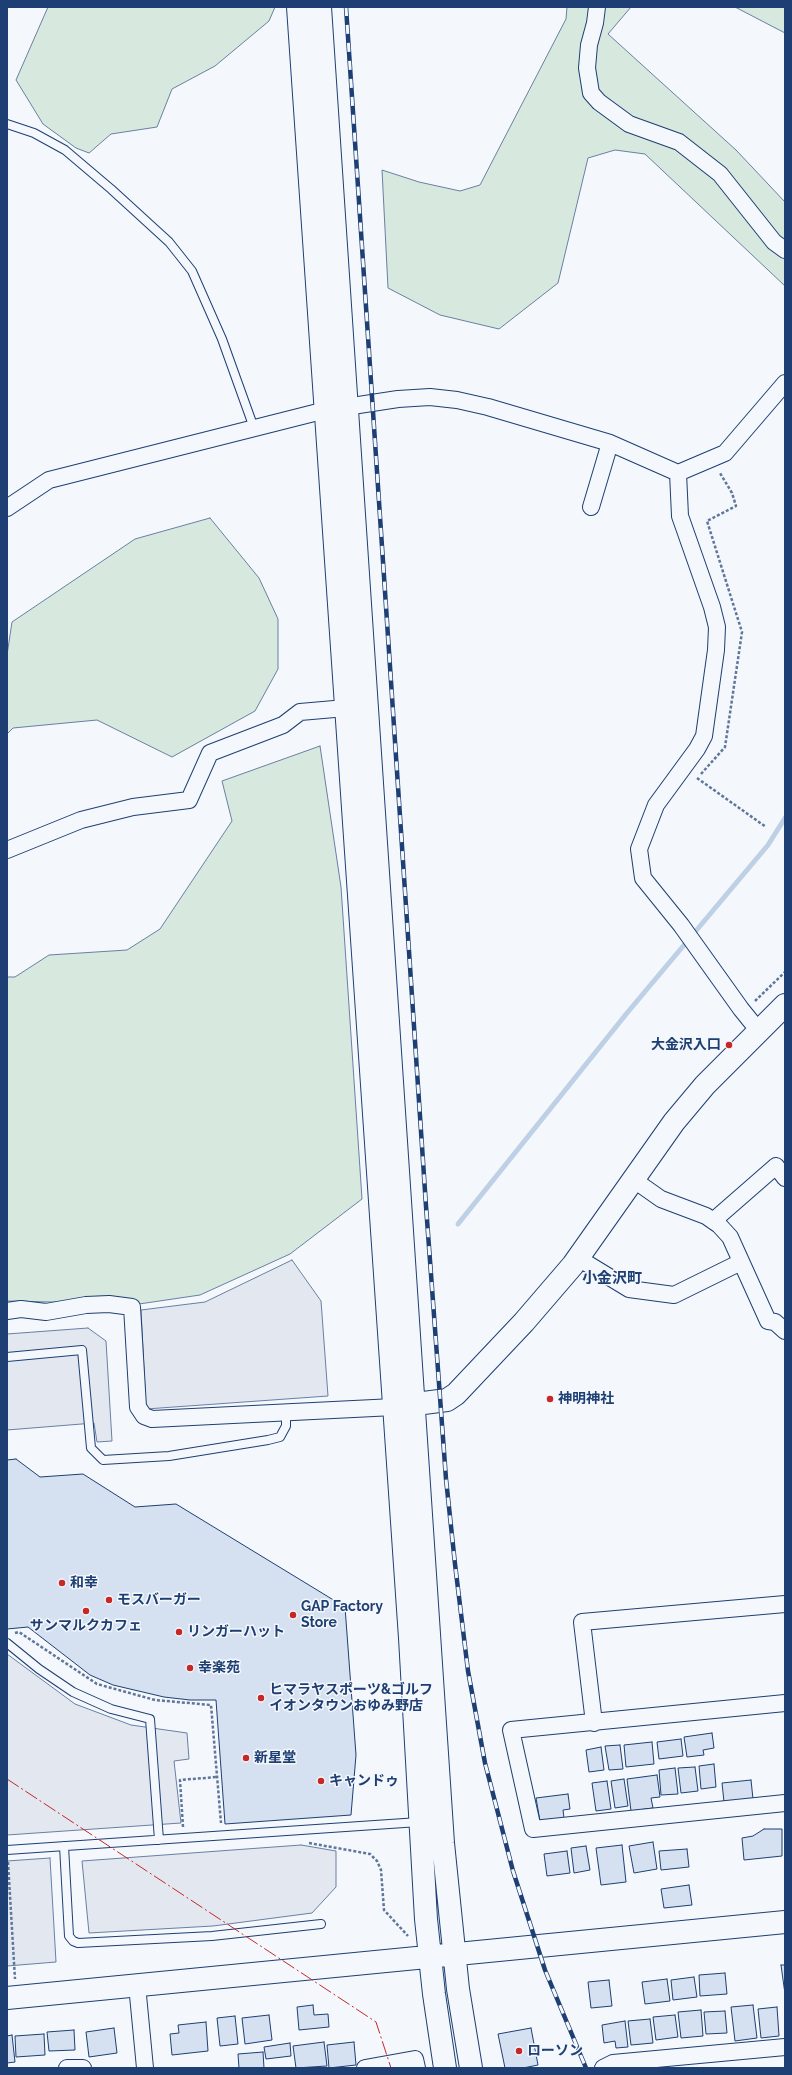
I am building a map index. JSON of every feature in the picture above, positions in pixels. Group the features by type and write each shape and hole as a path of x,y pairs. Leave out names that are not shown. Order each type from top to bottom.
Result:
{"street":[{"path":"298,7 346,708 404,1406 454,1954 458,1990 471,2068"},
{"path":"320,7 348,406 366,709 404,1406 410,1638 420,1822 430,1957 445,2068"},
{"path":"597,7 595,23 589,46 587,68 592,92 599,102 629,124 679,142 720,174 774,242 785,250"},
{"path":"7,508 49,480 326,410 398,399 430,397 457,400 488,407 610,444 678,473 725,452 785,383"},
{"path":"591,507 610,444"},
{"path":"678,473 680,516 712,607 717,627 716,650 704,736 697,749 656,805 639,849 643,878 681,925 741,1009 758,1030"},
{"path":"7,850 81,820 133,807 189,800 210,753 283,724 300,712 346,708"},
{"path":"7,1311 20,1309 46,1312 86,1305 109,1304 132,1307 138,1407 144,1416 152,1419 404,1406 447,1400 456,1394 539,1305 578,1258 674,1122 705,1085 758,1030 785,1005"},
{"path":"713,1221 776,1166 785,1178"},
{"path":"634,1180 661,1199 706,1216 730,1237 768,1322 775,1322 785,1331"},
{"path":"578,1258 629,1289 674,1295 741,1262"},
{"path":"594,1723 582,1622 785,1604"},
{"path":"785,1703 511,1730 533,1829 785,1803"},
{"path":"11,1989 137,1985 785,1922"},
{"path":"137,1985 145,2068"},
{"path":"610,2066 785,2047"},
{"path":"365,2068 415,2059 417,2068"},
{"path":"67,2068 83,2068"}],"lane":[{"path":"7,124 34,133 65,150 123,199 169,242 192,271 222,339 254,428"},
{"path":"7,1357 82,1350 91,1448 103,1460 170,1456 268,1440 280,1436 286,1426 286,1412"},
{"path":"7,1643 39,1669 73,1692 111,1709 150,1719 159,1840"},
{"path":"7,1850 420,1822"},
{"path":"64,1846 69,1936 73,1941 78,1943 212,1936 321,1924"}],"path":[{"path":"741,1009 759,998 785,972"},
{"path":"184,1839 180,1780 217,1777"},
{"path":"303,1842 370,1854 377,1861 381,1870 384,1910 408,1937"},
{"path":"7,1850 11,1989"}],"shaded area":[{"path":"48,7 275,7 269,21 215,66 172,89 157,127 111,134 89,153 76,148 43,124 16,80"},
{"path":"567,7 631,7 608,34 736,150 785,202 785,286 645,154 615,150 588,158 558,283 499,329 440,315 388,288 382,170 419,182 460,191 480,185 566,19"},
{"path":"735,7 785,7 785,33"},
{"path":"210,518 259,578 278,619 278,669 255,711 172,757 97,720 13,728 7,734 7,655 12,622 135,539"},
{"path":"320,746 341,887 362,1199 290,1254 200,1295 139,1304 7,1301 7,977 15,977 49,955 127,950 160,929 232,821 222,781"},
{"path":"292,1260 321,1301 328,1396 146,1409 141,1310 205,1302"},
{"path":"88,1328 106,1341 112,1441 97,1442 94,1423 7,1430 7,1334"},
{"path":"7,1654 75,1704 131,1725 187,1733 189,1759 174,1761 181,1823 7,1835"},
{"path":"301,1845 336,1851 336,1887 312,1913 213,1926 89,1933 82,1861"},
{"path":"50,1858 56,1962 7,1966 7,1861"}],"building":[{"path":"16,1459 40,1477 83,1474 135,1507 176,1504 345,1607 356,1755 351,1815 225,1824 216,1700 190,1700 164,1697 113,1685 90,1675 28,1627 7,1629 7,1460"},
{"path":"712,1733 714,1748 703,1750 704,1755 687,1757 684,1737"},
{"path":"681,1739 683,1756 659,1759 657,1742"},
{"path":"652,1742 654,1764 626,1767 624,1745"},
{"path":"620,1745 623,1769 609,1770 605,1746"},
{"path":"601,1747 604,1770 589,1772 586,1750"},
{"path":"714,1764 716,1787 701,1789 699,1766"},
{"path":"695,1767 698,1791 681,1793 678,1768"},
{"path":"675,1768 678,1794 661,1795 659,1770"},
{"path":"657,1775 660,1797 651,1798 653,1808 631,1811 627,1779"},
{"path":"624,1779 628,1806 615,1808 611,1781"},
{"path":"751,1780 753,1799 724,1802 722,1783"},
{"path":"607,1781 611,1809 596,1811 592,1783"},
{"path":"568,1794 570,1809 563,1810 564,1818 540,1821 536,1798"},
{"path":"764,1829 782,1829 782,1856 744,1860 742,1838 753,1836"},
{"path":"653,1842 657,1869 634,1873 629,1846"},
{"path":"622,1845 626,1882 601,1885 596,1848"},
{"path":"586,1846 590,1870 574,1873 571,1848"},
{"path":"687,1849 689,1867 661,1870 659,1851"},
{"path":"567,1851 570,1873 547,1876 544,1854"},
{"path":"689,1885 692,1905 664,1908 661,1889"},
{"path":"781,1965 785,1965 785,1994"},
{"path":"725,1973 727,1994 700,1996 699,1975"},
{"path":"694,1977 697,1997 673,2000 671,1980"},
{"path":"667,1979 670,2001 645,2004 642,1982"},
{"path":"609,1980 612,2006 591,2008 588,1982"},
{"path":"313,2005 314,2015 328,2014 329,2027 299,2030 297,2007"},
{"path":"753,2005 757,2038 735,2041 731,2007"},
{"path":"777,2007 779,2036 761,2038 758,2009"},
{"path":"701,2010 703,2036 681,2038 678,2012"},
{"path":"725,2011 727,2033 706,2034 704,2012"},
{"path":"269,2015 272,2040 245,2044 242,2018"},
{"path":"675,2015 678,2037 656,2040 653,2017"},
{"path":"235,2016 238,2044 220,2046 217,2018"},
{"path":"650,2019 653,2043 631,2045 628,2021"},
{"path":"625,2021 628,2047 616,2048 615,2041 604,2043 602,2025"},
{"path":"206,2022 208,2051 172,2055 170,2034 179,2033 178,2025"},
{"path":"114,2028 117,2053 89,2057 86,2032"},
{"path":"531,2028 538,2065 523,2068 505,2068 498,2034"},
{"path":"74,2030 75,2050 49,2051 47,2032"},
{"path":"44,2034 45,2055 16,2057 15,2036"},
{"path":"12,2035 15,2062 7,2063 7,2036"},
{"path":"324,2042 327,2066 296,2068 293,2046"},
{"path":"354,2042 356,2065 329,2068 327,2045"},
{"path":"290,2043 291,2056 266,2059 264,2047"},
{"path":"263,2052 264,2068 239,2068 238,2054"}],"waterway":[{"path":"458,1224 627,1013 768,845 785,818"}],"railway":[{"path":"346,7 426,1206 446,1479 455,1564 468,1671 485,1763 513,1871 545,1970 586,2068"}],"power":[{"path":"7,1779 376,2022 391,2068"}],"place":[{"name":"大金沢入口","path":"729,1045"},
{"name":"神明神社","path":"550,1399"},
{"name":"和幸","path":"62,1583"},
{"name":"モスバーガー","path":"109,1600"},
{"name":"サンマルクカフェ","path":"86,1611"},
{"name":"GAP Factory Store","path":"293,1615"},
{"name":"リンガーハット","path":"179,1632"},
{"name":"幸楽苑","path":"190,1668"},
{"name":"ヒマラヤスポーツ&ゴルフ イオンタウンおゆみ野店","path":"261,1698"},
{"name":"新星堂","path":"246,1758"},
{"name":"キャンドゥ","path":"321,1781"},
{"name":"ローソン","path":"519,2051"}],"district":[{"name":"小金沢町","path":"612,1278"}]}
